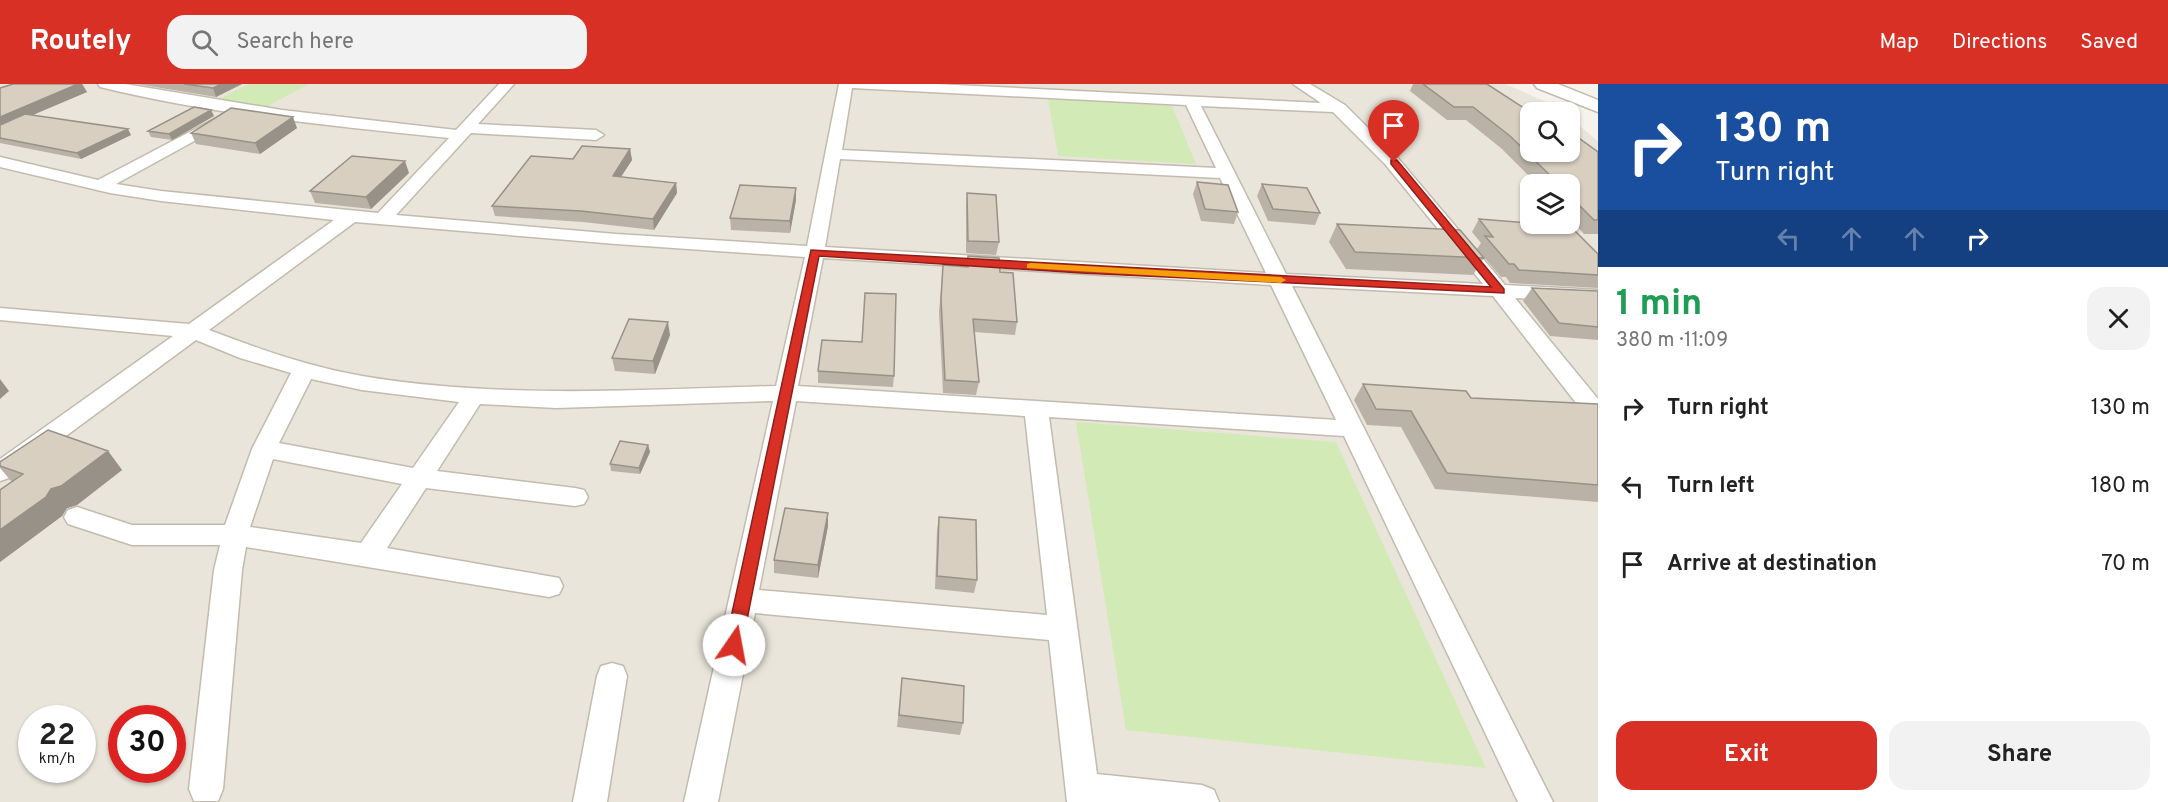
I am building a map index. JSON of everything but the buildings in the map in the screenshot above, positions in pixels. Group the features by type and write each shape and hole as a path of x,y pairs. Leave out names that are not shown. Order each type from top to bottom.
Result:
{"street":[{"path":"105,84 239,109 464,131 596,135"},
{"path":"383,219 507,84"},
{"path":"701,802 815,252 847,84 1340,108"},
{"path":"1300,84 1340,108 1394,162 1500,291 1598,416"},
{"path":"1543,84 1591,97"},
{"path":"1566,84 1591,97 1598,115"},
{"path":"1191,101 1536,802"},
{"path":"99,186 178,146 239,109"},
{"path":"833,154 1227,173"},
{"path":"2,164 99,186 161,196 350,217 616,239 1280,280 1598,296"},
{"path":"0,472 350,217"},
{"path":"4,318 193,331 248,353 304,370 362,383 474,396 556,400 786,393 1353,429"},
{"path":"206,789 226,582 235,536 264,449 304,370"},
{"path":"368,555 474,396"},
{"path":"1036,409 1083,796 1202,802"},
{"path":"264,449 418,478 575,497"},
{"path":"77,517 132,535 235,536 368,555 549,586"},
{"path":"743,600 1063,629"},
{"path":"590,802 612,676"}],"shaded area":[{"path":"0,84 1505,84 1546,102 1520,102 1520,162 1580,162 1580,126 1598,141 1598,802 0,802"}],"green space":[{"path":"249,84 309,84 266,107 219,99"},
{"path":"1048,99 1172,106 1196,164 1058,156"},
{"path":"1076,422 1336,442 1486,768 1126,730"}],"slow traffic":[{"path":"1031,266 1281,280"}],"route":[{"path":"734,645 815,252 1081,269 1500,291 1394,162"}]}
